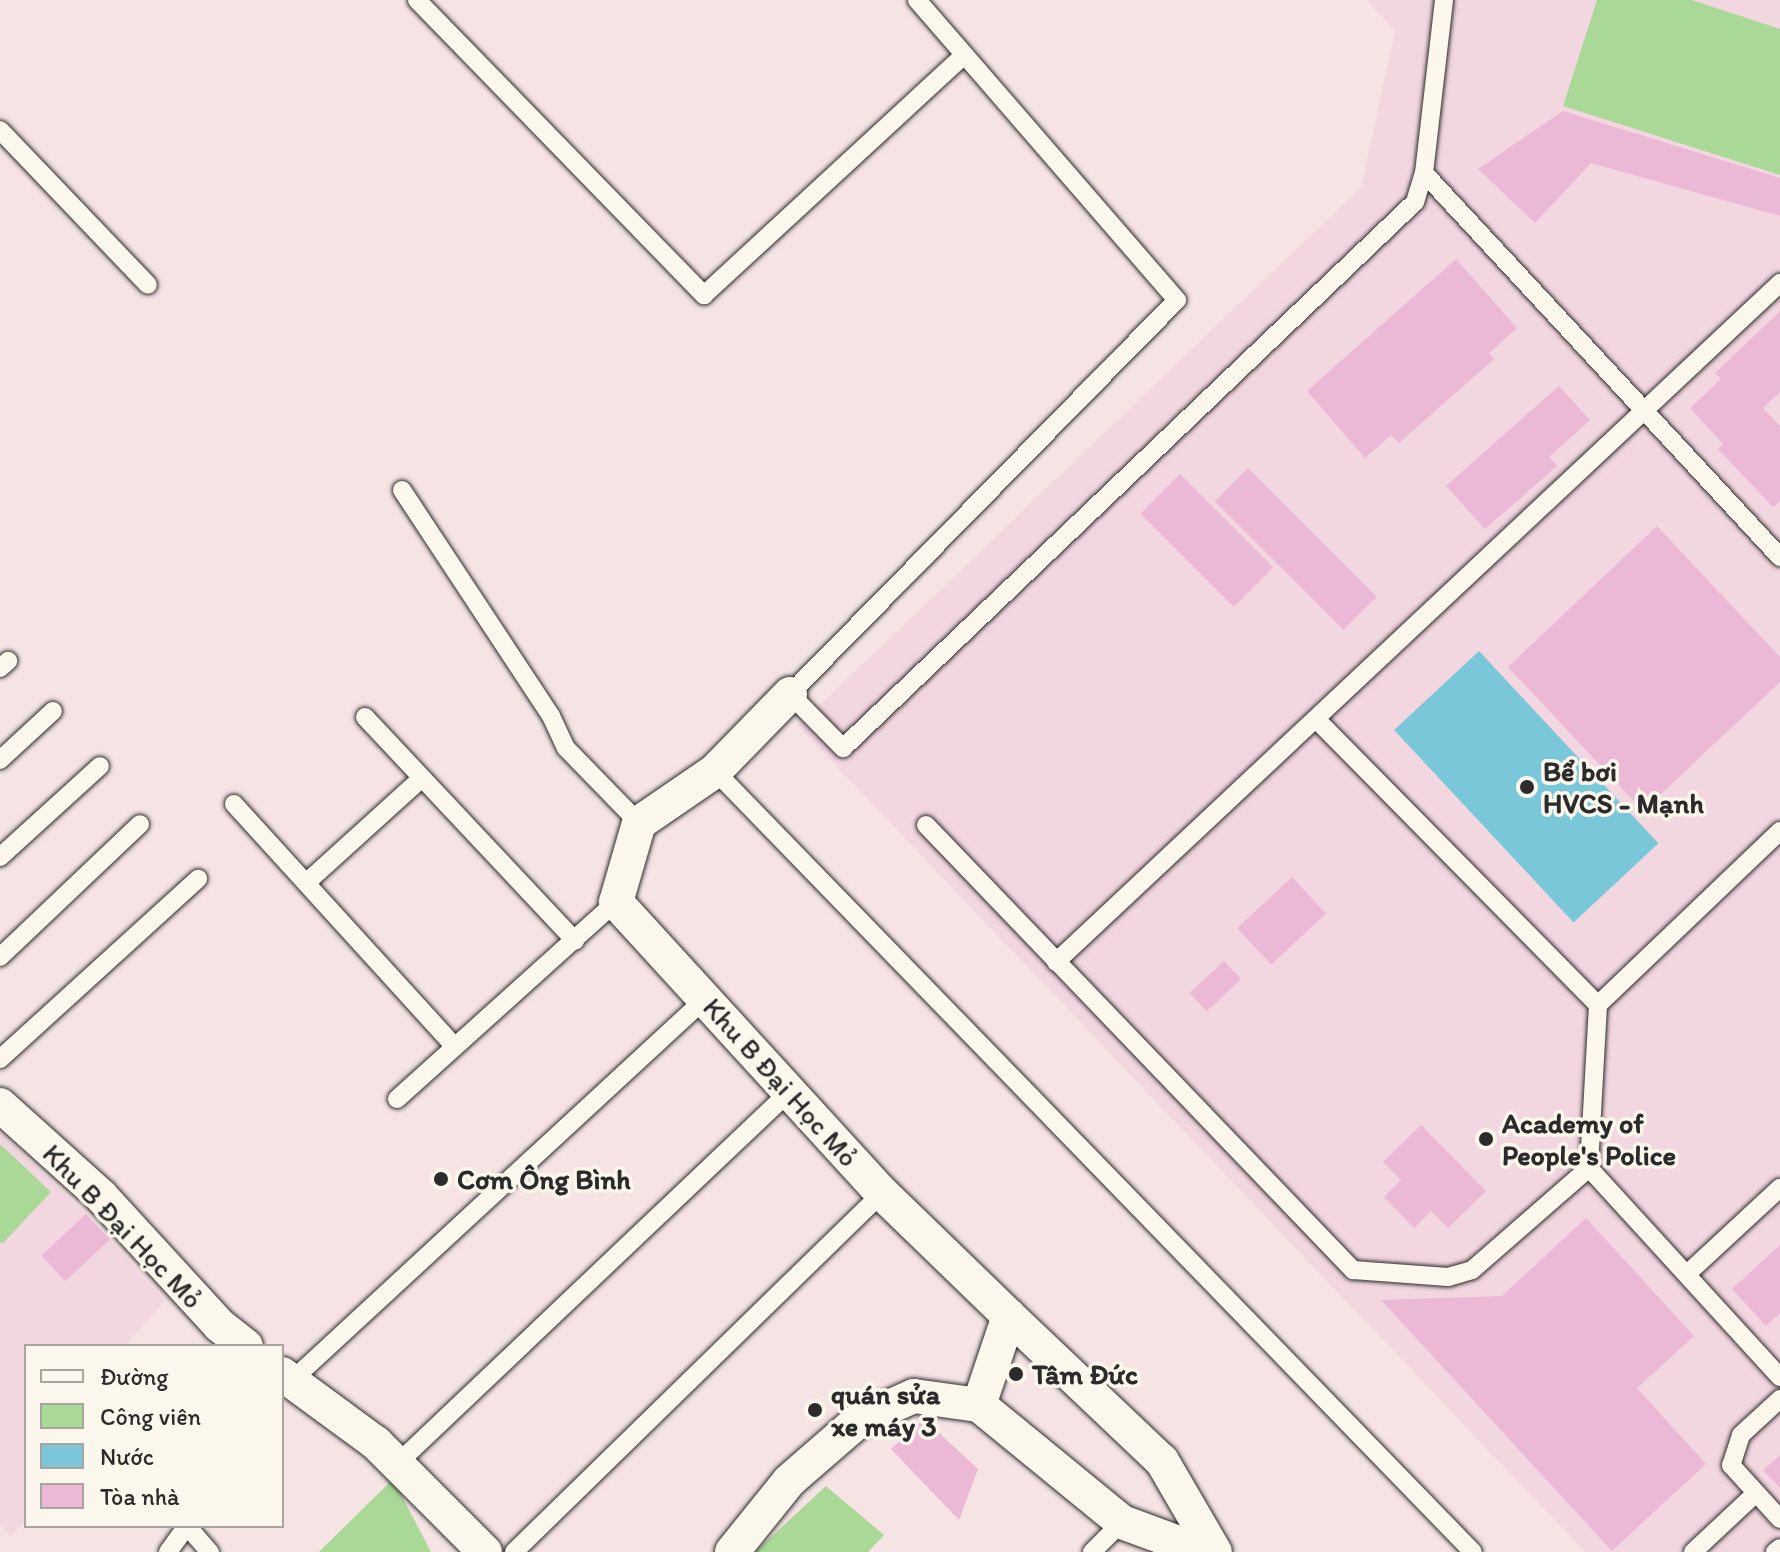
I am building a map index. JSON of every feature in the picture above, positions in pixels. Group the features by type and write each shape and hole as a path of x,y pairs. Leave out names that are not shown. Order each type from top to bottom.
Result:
{"street":[{"path":"616,902 639,823 715,771 790,694"},
{"name":"Khu B Đại Học Mỏ","path":"616,902 882,1193 1162,1461 1215,1552"},
{"name":"Khu B Đại Học Mỏ","path":"0,1105 101,1196 219,1325 243,1344"},
{"path":"979,1405 1009,1316"},
{"path":"285,1383 398,1463 485,1552"},
{"path":"732,1552 789,1481 858,1421 914,1396 979,1405 1122,1522 1203,1552"}],"lane":[{"path":"417,0 704,295 963,56"},
{"path":"917,0 1177,300 790,694 843,748 1415,202 1424,173 1444,0"},
{"path":"0,130 148,285"},
{"path":"1424,173 1780,557"},
{"path":"1056,962 1318,721 1641,410 1780,283"},
{"path":"402,490 551,716 566,748 639,823"},
{"path":"0,760 53,711"},
{"path":"365,717 575,941"},
{"path":"1318,721 1598,1005"},
{"path":"0,857 100,766"},
{"path":"715,771 1473,1552"},
{"path":"306,883 422,778"},
{"path":"234,804 455,1047"},
{"path":"0,957 140,824"},
{"path":"926,825 1353,1270 1448,1277 1472,1270 1589,1168 1598,1005 1780,831"},
{"path":"0,1059 198,879"},
{"path":"397,1099 616,902"},
{"path":"285,1383 705,999"},
{"path":"398,1463 789,1092"},
{"path":"1589,1168 1780,1377"},
{"path":"1687,1274 1780,1188"},
{"path":"514,1552 882,1193"},
{"path":"1780,1399 1732,1450 1731,1465 1780,1519"},
{"path":"1693,1552 1756,1493"},
{"path":"1092,1552 1122,1522"},
{"path":"168,1552 186,1528"},
{"path":"189,1528 210,1552"},
{"path":"1775,1552 1780,1548"}],"shaded area":[{"name":"Academy of People's Police","path":"1367,0 1780,0 1780,1552 1585,1552 798,726 1361,187 1395,31"},
{"path":"0,1133 86,1214 165,1301 127,1344 24,1344 24,1524 10,1536 0,1525"}],"green space":[{"path":"1597,0 1692,0 1780,29 1780,175 1563,106"},
{"path":"0,1144 51,1192 3,1243 0,1242"},
{"path":"393,1479 431,1552 319,1552"},
{"path":"826,1486 884,1535 868,1552 755,1552"}],"water":[{"name":"Bể bơi HVCS - Mạnh","path":"1479,651 1658,843 1574,922 1394,730"}],"building":[{"path":"1563,111 1780,178 1780,216 1591,163 1535,223 1478,169"},
{"path":"1456,259 1517,328 1489,353 1494,359 1399,443 1391,435 1365,458 1307,391"},
{"path":"1780,311 1780,392 1763,408 1780,426 1780,501 1773,507 1718,449 1723,444 1690,408 1721,379 1715,373"},
{"path":"1559,386 1590,420 1549,457 1557,466 1485,529 1446,486"},
{"path":"1248,468 1377,597 1343,630 1215,501"},
{"path":"1180,474 1273,567 1234,607 1140,514"},
{"path":"1657,526 1780,657 1780,682 1643,811 1508,667"},
{"path":"1292,877 1326,914 1271,965 1237,928"},
{"path":"1224,961 1241,979 1207,1011 1190,993"},
{"path":"1421,1125 1486,1191 1448,1228 1431,1211 1414,1228 1384,1197 1401,1180 1383,1162"},
{"path":"86,1214 110,1240 65,1281 41,1256"},
{"path":"1586,1218 1694,1336 1637,1388 1706,1464 1612,1551 1381,1300 1502,1296"},
{"path":"1780,1245 1780,1313 1766,1326 1732,1289"},
{"path":"924,1419 978,1469 959,1520 891,1449"},
{"path":"1780,1455 1780,1488 1763,1470"}],"place":[{"name":"Bể bơi HVCS - Mạnh","path":"1527,787"},
{"name":"Academy of People's Police","path":"1486,1139"},
{"name":"Cơm Ông Bình","path":"441,1179"},
{"name":"Tâm Đức","path":"1016,1374"},
{"name":"quán sửa xe máy 3","path":"815,1410"}]}
